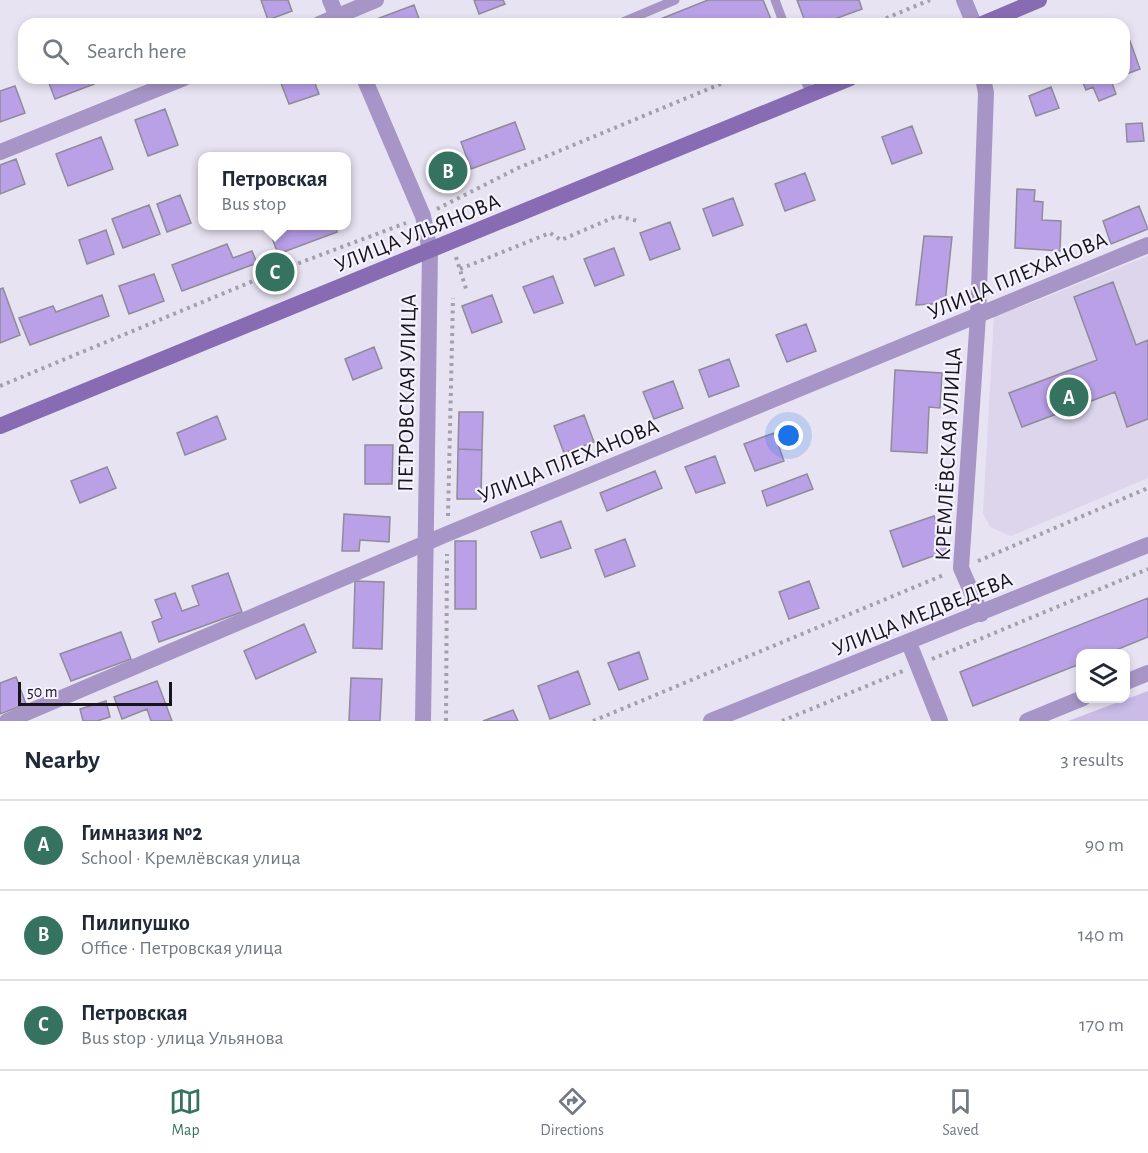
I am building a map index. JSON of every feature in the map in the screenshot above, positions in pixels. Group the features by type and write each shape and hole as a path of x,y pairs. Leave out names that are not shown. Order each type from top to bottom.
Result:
{"main road":[{"path":"996,18 1039,0"},
{"name":"УЛИЦА УЛЬЯНОВА","path":"0,426 835,84"}],"street":[{"path":"330,0 338,18"},
{"path":"343,18 376,0"},
{"path":"964,0 972,18"},
{"path":"0,152 169,84"},
{"name":"ПЕТРОВСКАЯ УЛИЦА","path":"367,84 423,216 430,251 423,721"},
{"name":"КРЕМЛЁВСКАЯ УЛИЦА","path":"981,614 961,568 978,316 986,93 984,84"},
{"name":"УЛИЦА ПЛЕХАНОВА","path":"7,721 427,542 1148,245"},
{"name":"УЛИЦА МЕДВЕДЕВА","path":"711,721 1148,545"},
{"path":"909,643 940,721"},
{"path":"1130,680 1148,673"},
{"path":"1027,721 1076,702"}],"lane":[{"path":"632,18 675,0"},
{"path":"775,0 782,18"},
{"path":"807,84 811,94"}],"path":[{"path":"886,18 930,0"},
{"path":"0,386 275,272 423,216 518,168 721,84"},
{"path":"460,269 550,233 561,240 617,216 638,221"},
{"path":"446,721 447,534 453,298"},
{"path":"593,721 1148,488"},
{"path":"782,721 1148,569"}],"shaded area":[{"path":"1148,256 1148,478 1011,536 990,527 983,513 994,316"},
{"path":"1148,691 1148,721 1068,721 1116,703 1130,703 1130,698"}],"building":[{"path":"261,0 288,0 292,11 267,18"},
{"path":"474,0 503,0 505,4 479,14"},
{"path":"708,0 763,0 770,18 663,18"},
{"path":"797,0 859,0 862,9 837,18 804,18"},
{"path":"414,5 419,18 379,18"},
{"path":"1130,41 1140,69 1130,73"},
{"path":"49,84 94,84 55,99"},
{"path":"281,84 315,84 319,94 289,104"},
{"path":"1084,84 1112,84 1116,94 1099,101 1093,87 1086,90"},
{"path":"15,86 25,113 0,122 0,91"},
{"path":"1051,87 1059,108 1036,116 1029,96"},
{"path":"165,109 178,145 148,156 135,120"},
{"path":"515,122 525,149 471,169 461,142"},
{"path":"1142,123 1144,141 1127,142 1126,124"},
{"path":"912,126 922,153 892,164 882,137"},
{"path":"101,137 113,169 68,186 56,154"},
{"path":"16,159 25,184 0,194 0,165"},
{"path":"805,173 815,200 785,211 775,184"},
{"path":"1017,189 1035,190 1034,201 1043,202 1042,220 1061,221 1060,251 1015,248"},
{"path":"180,195 191,223 167,232 157,204"},
{"path":"733,198 743,225 713,236 703,209"},
{"path":"149,205 160,234 123,248 112,219"},
{"path":"1139,206 1148,229 1111,244 1103,221"},
{"path":"670,222 680,249 650,260 640,233"},
{"path":"106,230 114,254 87,264 79,240"},
{"path":"269,230 336,230 337,232 278,254"},
{"path":"924,236 952,237 945,303 916,305"},
{"path":"227,244 233,258 252,251 257,263 182,291 172,265"},
{"path":"614,248 624,275 595,286 584,259"},
{"path":"154,274 164,301 129,314 119,286"},
{"path":"553,276 563,303 534,313 523,287"},
{"path":"1113,282 1136,345 1148,340 1148,419 1127,427 1115,392 1022,427 1009,393 1097,360 1074,297"},
{"path":"3,288 20,335 0,343 0,289"},
{"path":"102,295 109,316 30,345 19,318 53,306 56,312"},
{"path":"492,295 502,322 472,333 462,306"},
{"path":"806,324 816,351 787,362 776,335"},
{"path":"374,347 382,368 353,380 345,359"},
{"path":"729,359 739,386 709,397 699,370"},
{"path":"895,370 942,373 940,408 929,407 927,453 891,451"},
{"path":"673,381 683,408 654,419 643,392"},
{"path":"459,412 483,412 482,450 458,449"},
{"path":"584,415 594,442 564,453 554,426"},
{"path":"217,416 226,439 185,455 177,433"},
{"path":"774,433 784,461 755,471 744,444"},
{"path":"365,445 393,445 392,484 365,484"},
{"path":"458,449 482,450 481,499 457,499"},
{"path":"715,456 725,483 696,493 685,467"},
{"path":"107,467 116,488 80,503 71,481"},
{"path":"655,471 662,488 607,511 600,493"},
{"path":"807,474 813,489 767,506 762,491"},
{"path":"344,514 390,517 389,542 360,540 359,551 342,551"},
{"path":"934,516 947,551 903,567 890,531"},
{"path":"561,521 571,548 541,558 531,532"},
{"path":"625,539 635,566 605,577 595,550"},
{"path":"455,541 476,541 476,609 455,609"},
{"path":"228,573 242,612 159,642 152,622 162,618 155,600 175,593 182,611 199,605 192,586"},
{"path":"355,581 384,582 382,649 353,648"},
{"path":"809,581 819,608 789,619 779,592"},
{"path":"1148,598 1148,637 1118,649 1076,649 1076,666 973,706 960,672"},
{"path":"304,624 316,652 256,679 244,651"},
{"path":"121,632 131,659 71,681 60,654"},
{"path":"639,652 648,679 619,690 608,663"},
{"path":"578,671 590,704 550,719 538,686"},
{"path":"16,677 26,704 0,714 0,683"},
{"path":"351,678 382,679 380,721 349,721"},
{"path":"157,681 172,721 151,721 147,709 122,719 114,697"},
{"path":"106,701 110,717 97,721 83,721 80,709"},
{"path":"513,710 518,721 483,721"}],"place":[{"name":"Пилипушко","path":"448,171"},
{"name":"Петровская","path":"275,272"},
{"name":"Гимназия №2","path":"1069,397"}]}
